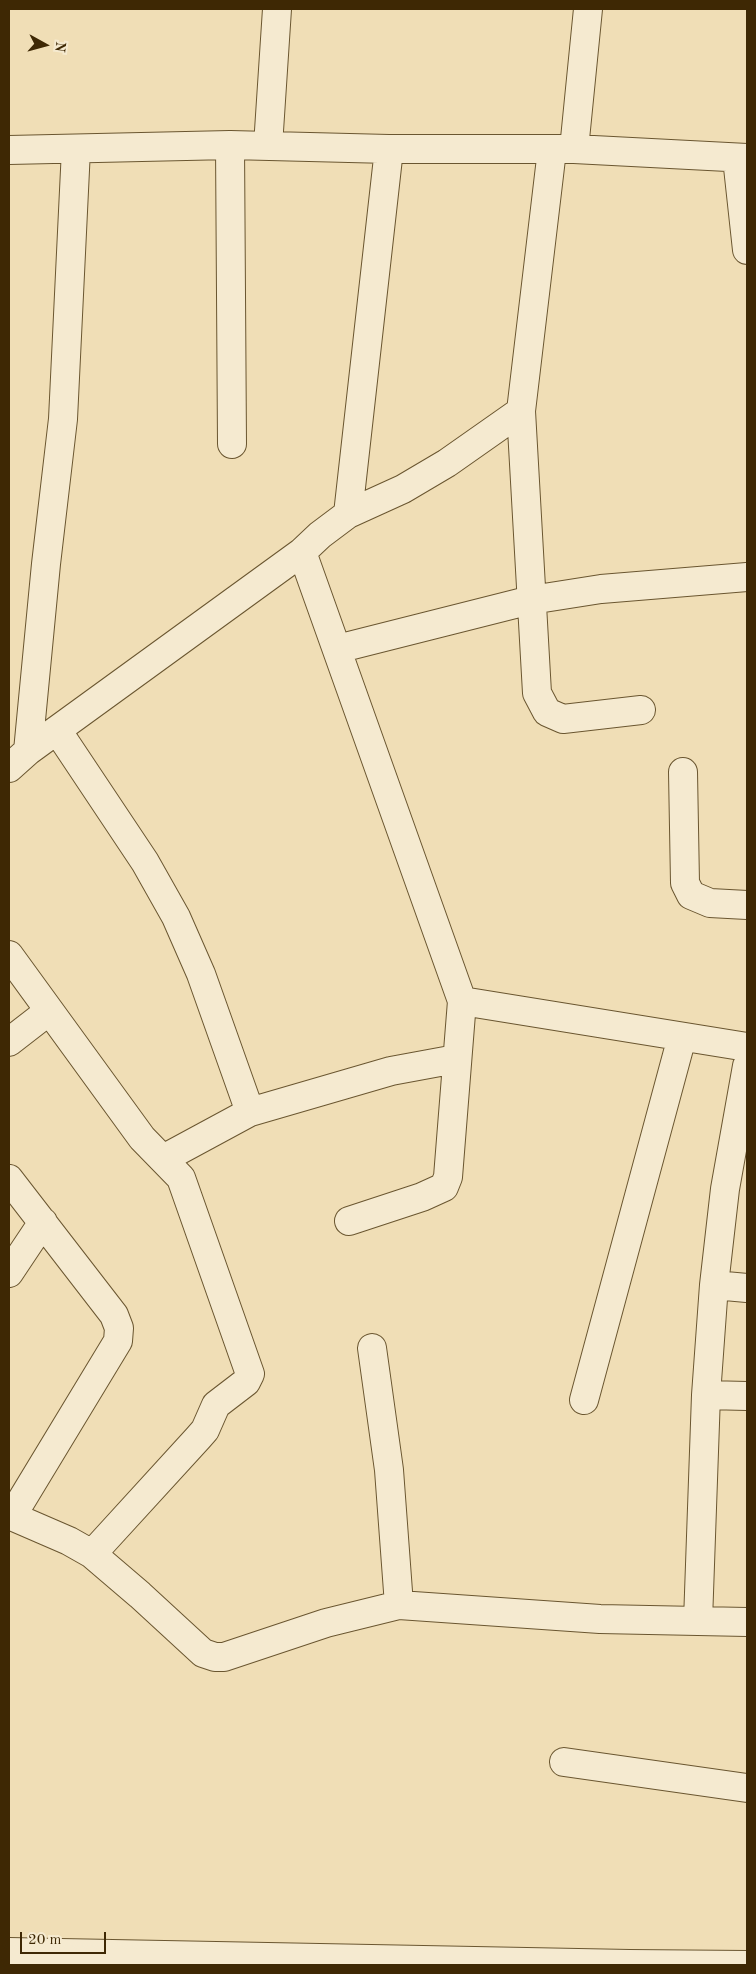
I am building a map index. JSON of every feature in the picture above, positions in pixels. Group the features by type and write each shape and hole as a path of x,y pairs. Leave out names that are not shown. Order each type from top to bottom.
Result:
{"street":[{"path":"268,146 276,9"},
{"path":"588,9 521,410 537,693 546,712 564,719 641,710"},
{"path":"230,145 232,444"},
{"path":"9,150 230,145 389,149 563,150 742,158 747,250"},
{"path":"19,759 46,564 63,419 76,149"},
{"path":"348,514 389,149"},
{"path":"19,759 302,552 320,535 348,514 403,489 447,463 521,410"},
{"path":"302,552 462,1001 448,1177 444,1186 422,1197 349,1221"},
{"path":"338,649 531,600 601,589 747,577"},
{"path":"57,730 144,862 176,917 200,974 250,1112"},
{"path":"683,772 685,883 691,895 710,903 747,905"},
{"path":"9,955 142,1138 181,1178 250,1374 246,1382 216,1405 205,1430 92,1554"},
{"path":"462,1001 747,1047"},
{"path":"9,1042 49,1011"},
{"path":"584,1400 682,1037"},
{"path":"163,1159 250,1112 391,1071 456,1060"},
{"path":"698,1621 706,1395 714,1285 725,1189 747,1066"},
{"path":"9,1179 114,1315 118,1328 118,1341 10,1515 69,1541 92,1554 203,1653 215,1657 224,1657 326,1623 399,1605 600,1619 747,1622"},
{"path":"9,1273 43,1222"},
{"path":"714,1285 747,1288"},
{"path":"372,1348 389,1470 399,1605"},
{"path":"706,1395 747,1396"},
{"path":"564,1762 747,1788"},
{"path":"9,1952 59,1959 747,1965"}]}
